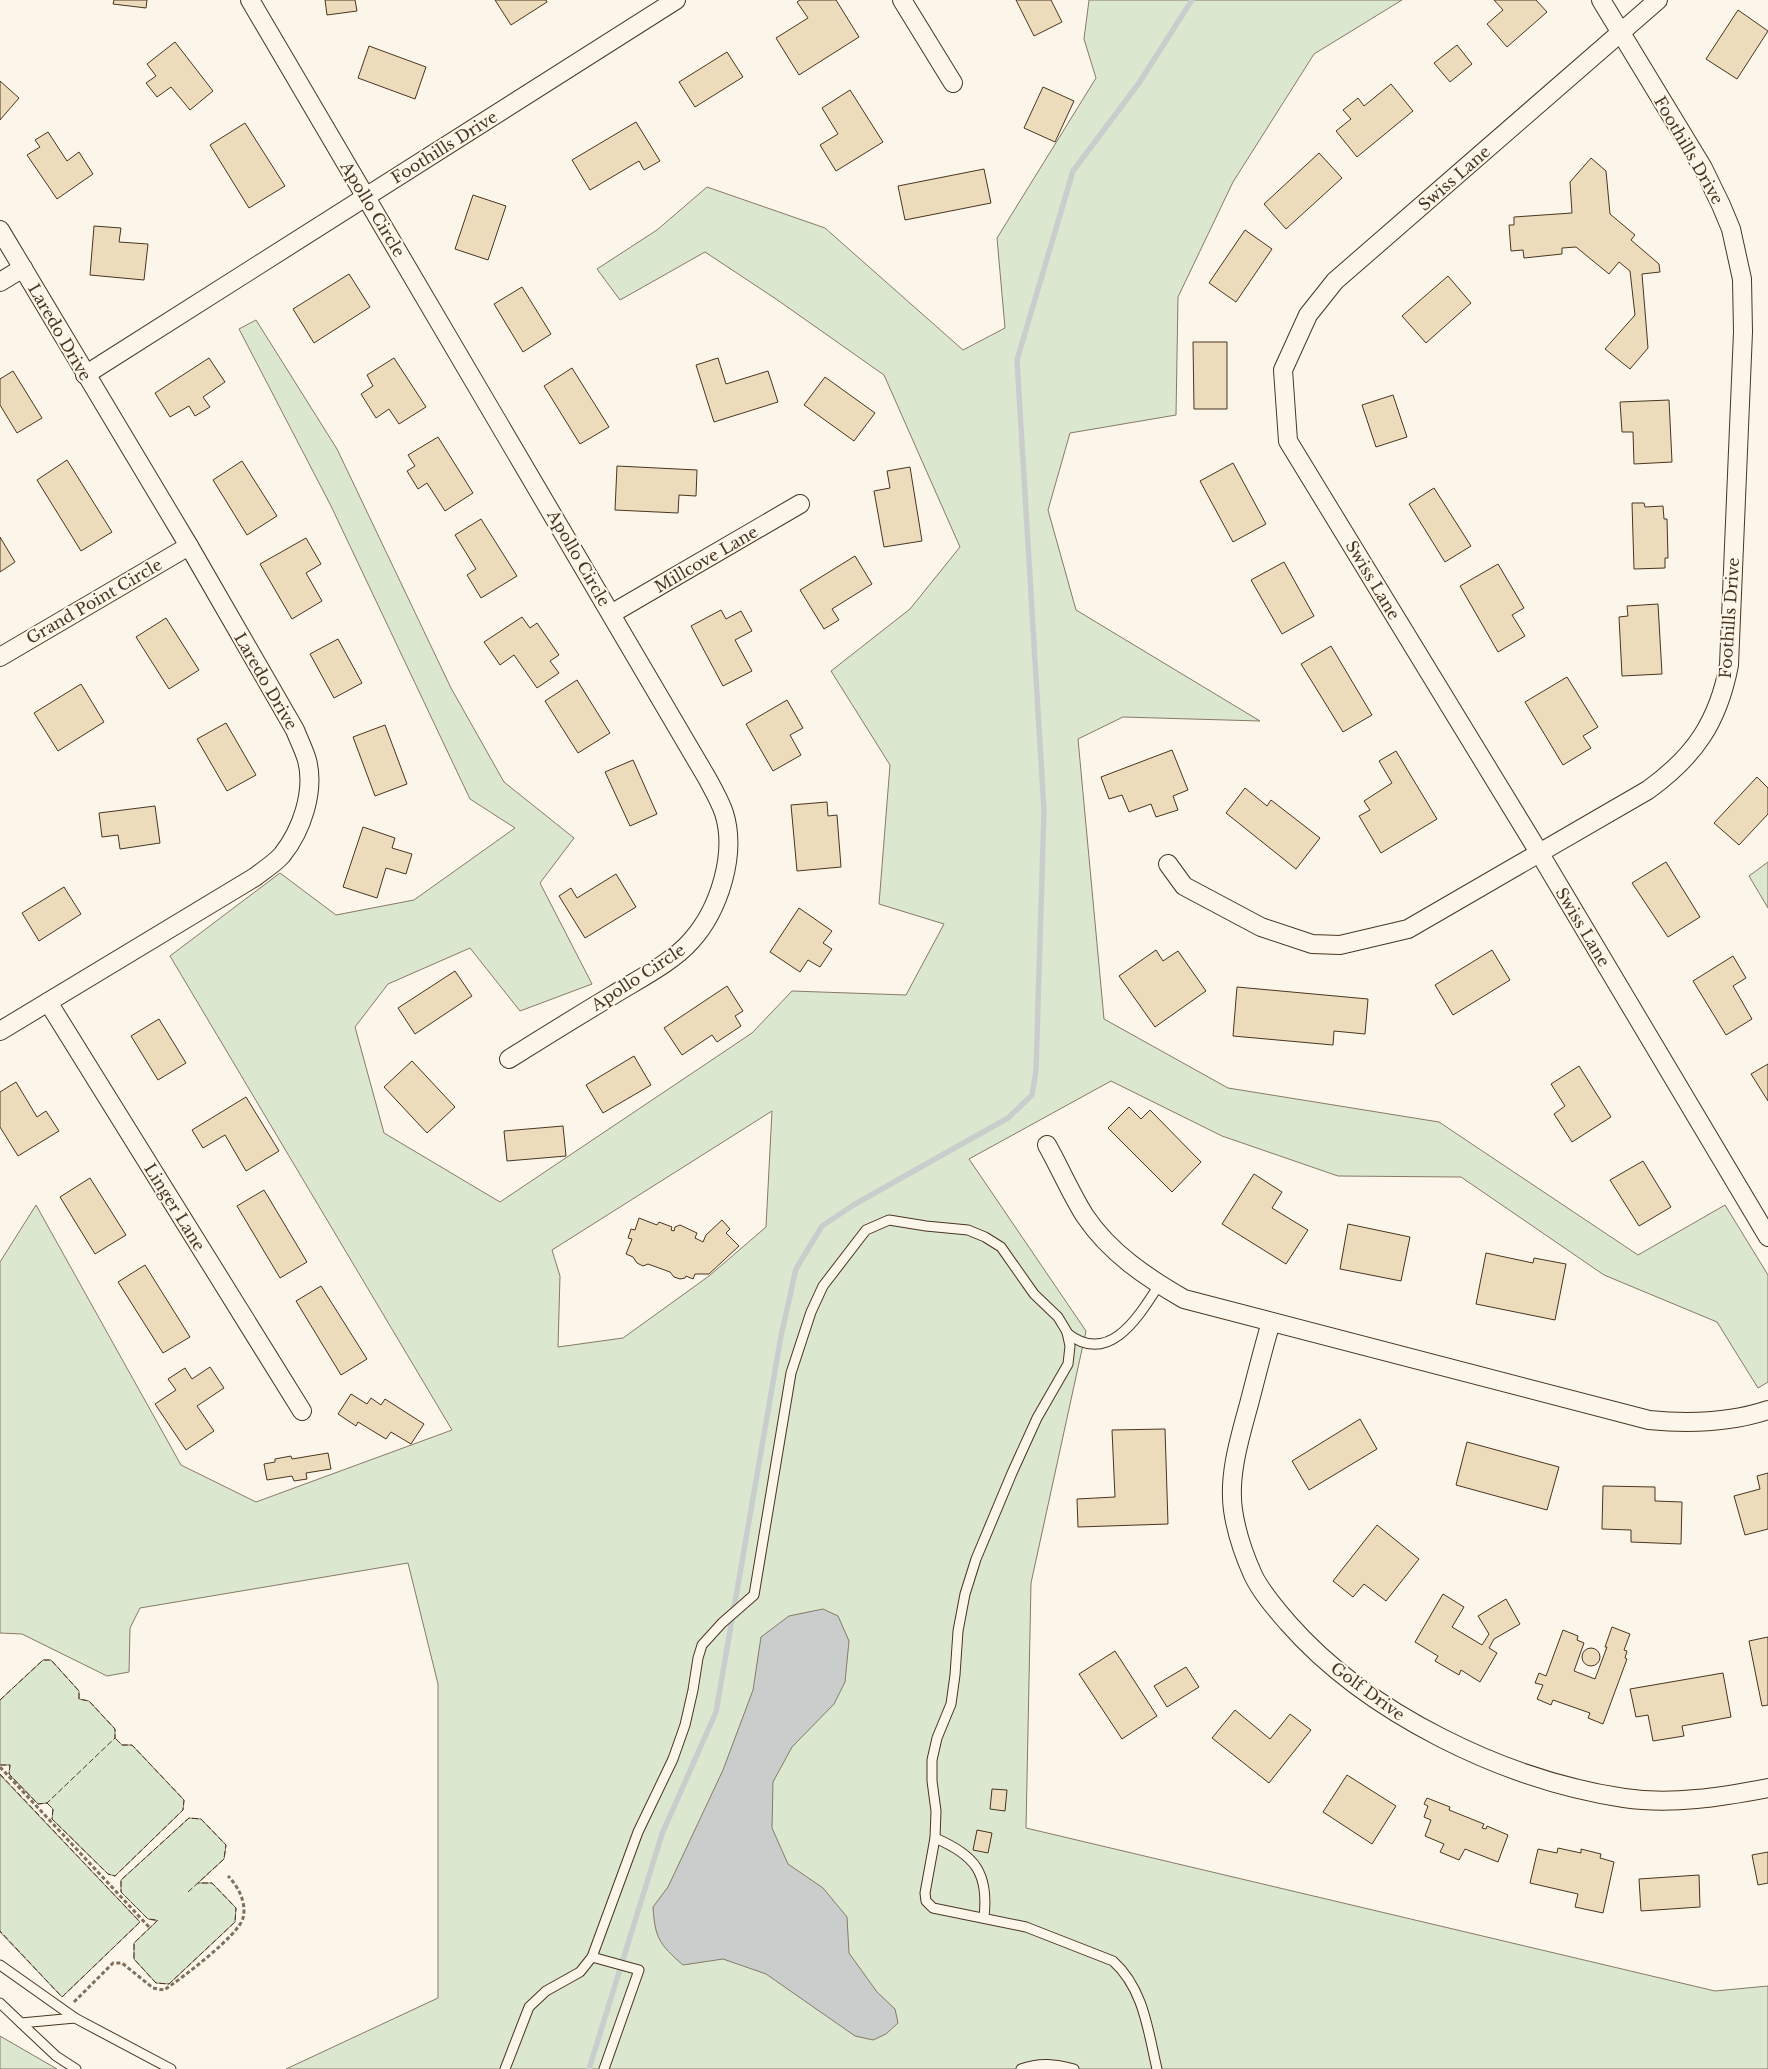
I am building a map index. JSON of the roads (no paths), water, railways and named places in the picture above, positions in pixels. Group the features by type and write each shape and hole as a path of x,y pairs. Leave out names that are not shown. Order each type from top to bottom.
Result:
{"street":[{"name":"Apollo Circle","path":"250,0 708,778 724,813 728,842 726,866 720,894 707,919 691,942 663,963 509,1059"},
{"name":"Foothills Drive","path":"85,374 676,0"},
{"path":"902,0 953,83"},
{"name":"Foothills Drive","path":"1168,864 1184,886 1261,927 1312,944 1340,945 1408,929 1648,790 1671,774 1685,760 1713,719 1724,692 1729,665 1743,332 1742,279 1731,229 1703,168 1601,0"},
{"name":"Swiss Lane","path":"1658,0 1335,281 1308,315 1283,370 1288,441 1540,854 1768,1237"},
{"name":"Laredo Drive","path":"0,230 189,546 295,730 307,761 308,786 305,810 298,831 281,856 255,877 0,1031"},
{"path":"0,282 23,268"},
{"name":"Millcove Lane","path":"611,614 800,504"},
{"name":"Grand Point Circle","path":"0,657 189,546"},
{"name":"Linger Lane","path":"48,1002 302,1411"},
{"path":"1048,1145 1085,1217 1119,1256 1184,1299 1649,1420 1700,1423 1727,1420 1768,1410"},
{"name":"Golf Drive","path":"1271,1322 1239,1440 1233,1479 1233,1508 1240,1540 1254,1577 1280,1614 1308,1646 1354,1684 1390,1710 1458,1746 1519,1771 1579,1790 1625,1798 1668,1801 1696,1799 1768,1788"}],"lane":[{"path":"504,2069 529,2007 546,1991 580,1972 592,1957 638,1832 676,1751 694,1690 698,1658 702,1645 722,1623 754,1595 791,1374 811,1312 823,1286 866,1230 889,1220 968,1230 985,1237 1001,1247 1034,1294 1058,1317 1067,1332 1075,1339 1093,1344 1108,1341 1121,1335 1140,1314 1159,1284"},
{"path":"1067,1332 1070,1346 1068,1364 1037,1418 976,1559 965,1594 958,1631 951,1704 932,1760 932,1781 936,1811 935,1838 925,1894 926,1901 933,1908 1026,1927 1113,1961 1124,1971 1144,2013 1157,2069"},
{"path":"935,1838 964,1853 976,1867 984,1883 986,1900 984,1917"},
{"path":"592,1957 638,1970 604,2069"},
{"path":"0,1965 75,2018 171,2069"},
{"path":"0,2003 56,2056 76,2069"},
{"path":"21,2023 75,2018"},
{"path":"1022,2069 1037,2064 1056,2064 1074,2069"}],"waterway":[{"path":"589,2069 662,1834 716,1712 781,1336 796,1269 822,1226 855,1204 1008,1118 1032,1095 1036,1071 1044,811 1017,360 1073,171 1139,83 1192,0"}]}
